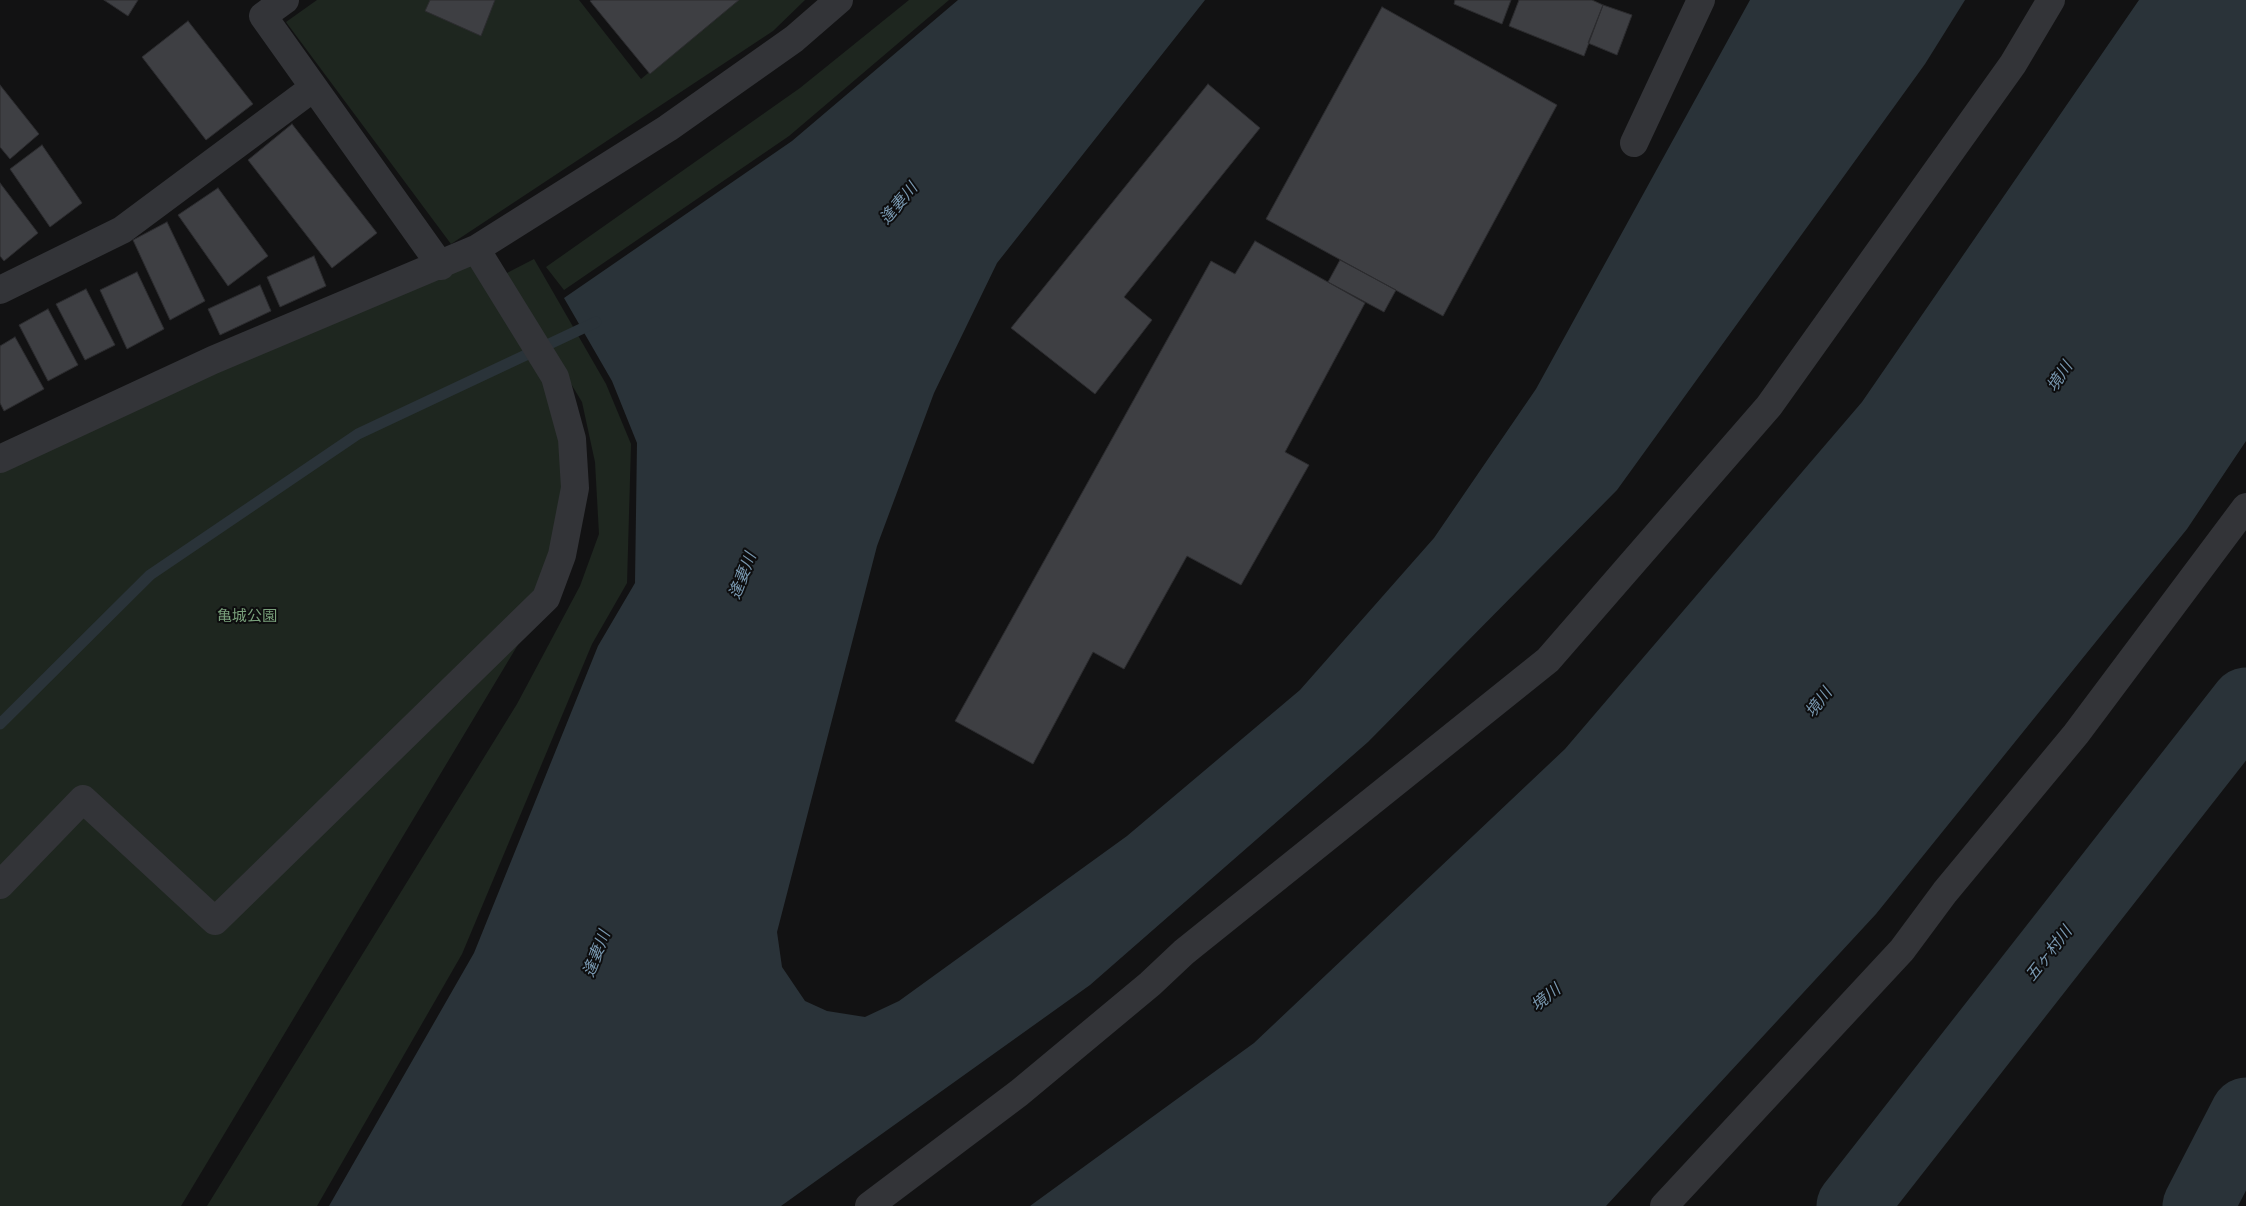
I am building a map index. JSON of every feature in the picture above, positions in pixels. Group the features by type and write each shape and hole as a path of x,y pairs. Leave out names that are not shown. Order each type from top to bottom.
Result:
{"street":[{"path":"285,0 263,16 312,88 441,266"},
{"path":"0,459 213,360 441,266 476,249 668,128 794,39 839,0"},
{"path":"1634,143 1701,0"},
{"path":"869,1206 1019,1093 1150,984 1184,952 1548,660 1769,406 2013,64 2051,0"},
{"path":"0,290 122,230 312,88"},
{"path":"0,885 83,799 215,921 546,598 562,555 575,488 572,440 555,377 476,249"},
{"path":"1664,1206 1902,950 1945,892 2076,734 2246,507"}],"green space":[{"path":"317,0 579,0 641,79 736,0 805,0 773,31 451,244 286,22"},
{"path":"909,0 949,0 789,136 564,290 546,267 800,88"},
{"name":"亀城公園","path":"476,249 565,408 575,488 546,598 181,1206 0,1206 0,459"},
{"path":"534,259 606,384 631,444 627,583 592,644 462,954 317,1206 207,1206 517,704 580,586 599,534 595,462 582,402 505,274"}],"water":[{"name":"逢妻川","path":"958,0 1205,0 997,263 934,393 877,546 777,932 782,967 805,1001 827,1011 865,1017 899,1001 1127,836 1300,690 1434,538 1536,389 1750,0 1965,0 1925,64 1617,490 1368,742 1090,985 781,1206 329,1206 474,953 598,646 635,583 637,443 612,381 564,298 792,141"},
{"name":"境川","path":"2139,0 2246,0 2246,441 2187,529 1876,914 1606,1206 1030,1206 1254,1043 1565,749 1862,402"}],"building":[{"path":"104,0 138,0 128,16"},
{"path":"430,0 495,0 481,36 425,11"},
{"path":"739,0 650,74 590,1"},
{"path":"1455,0 1511,0 1502,24 1454,4"},
{"path":"1519,0 1592,0 1603,5 1584,56 1509,26"},
{"path":"1603,5 1632,15 1617,55 1588,43"},
{"path":"1382,7 1557,105 1443,316 1266,219"},
{"path":"188,21 253,104 206,140 142,57"},
{"path":"1208,84 1260,128 1124,297 1152,320 1095,394 1011,328"},
{"path":"0,85 39,134 10,159 0,147"},
{"path":"292,124 377,233 332,268 248,160"},
{"path":"42,145 82,203 50,227 10,169"},
{"path":"0,183 38,233 4,261 0,256"},
{"path":"218,188 268,256 228,286 178,215"},
{"path":"167,222 205,301 170,320 133,240"},
{"path":"1255,241 1365,303 1285,452 1309,465 1241,585 1187,556 1124,669 1093,652 1033,764 955,721 1211,261 1235,274"},
{"path":"314,256 326,286 280,307 267,277"},
{"path":"1340,260 1396,290 1384,312 1328,282"},
{"path":"137,272 164,329 127,349 100,290"},
{"path":"260,285 271,311 220,335 208,309"},
{"path":"86,289 115,345 85,360 56,304"},
{"path":"48,309 78,365 48,381 19,325"},
{"path":"15,337 44,389 4,411 0,403 0,346"}],"waterway":[{"path":"0,724 150,575 358,434 596,322"},
{"name":"五ヶ村川","path":"1852,1206 2246,703"},
{"path":"2198,1206 2246,1113"}]}
